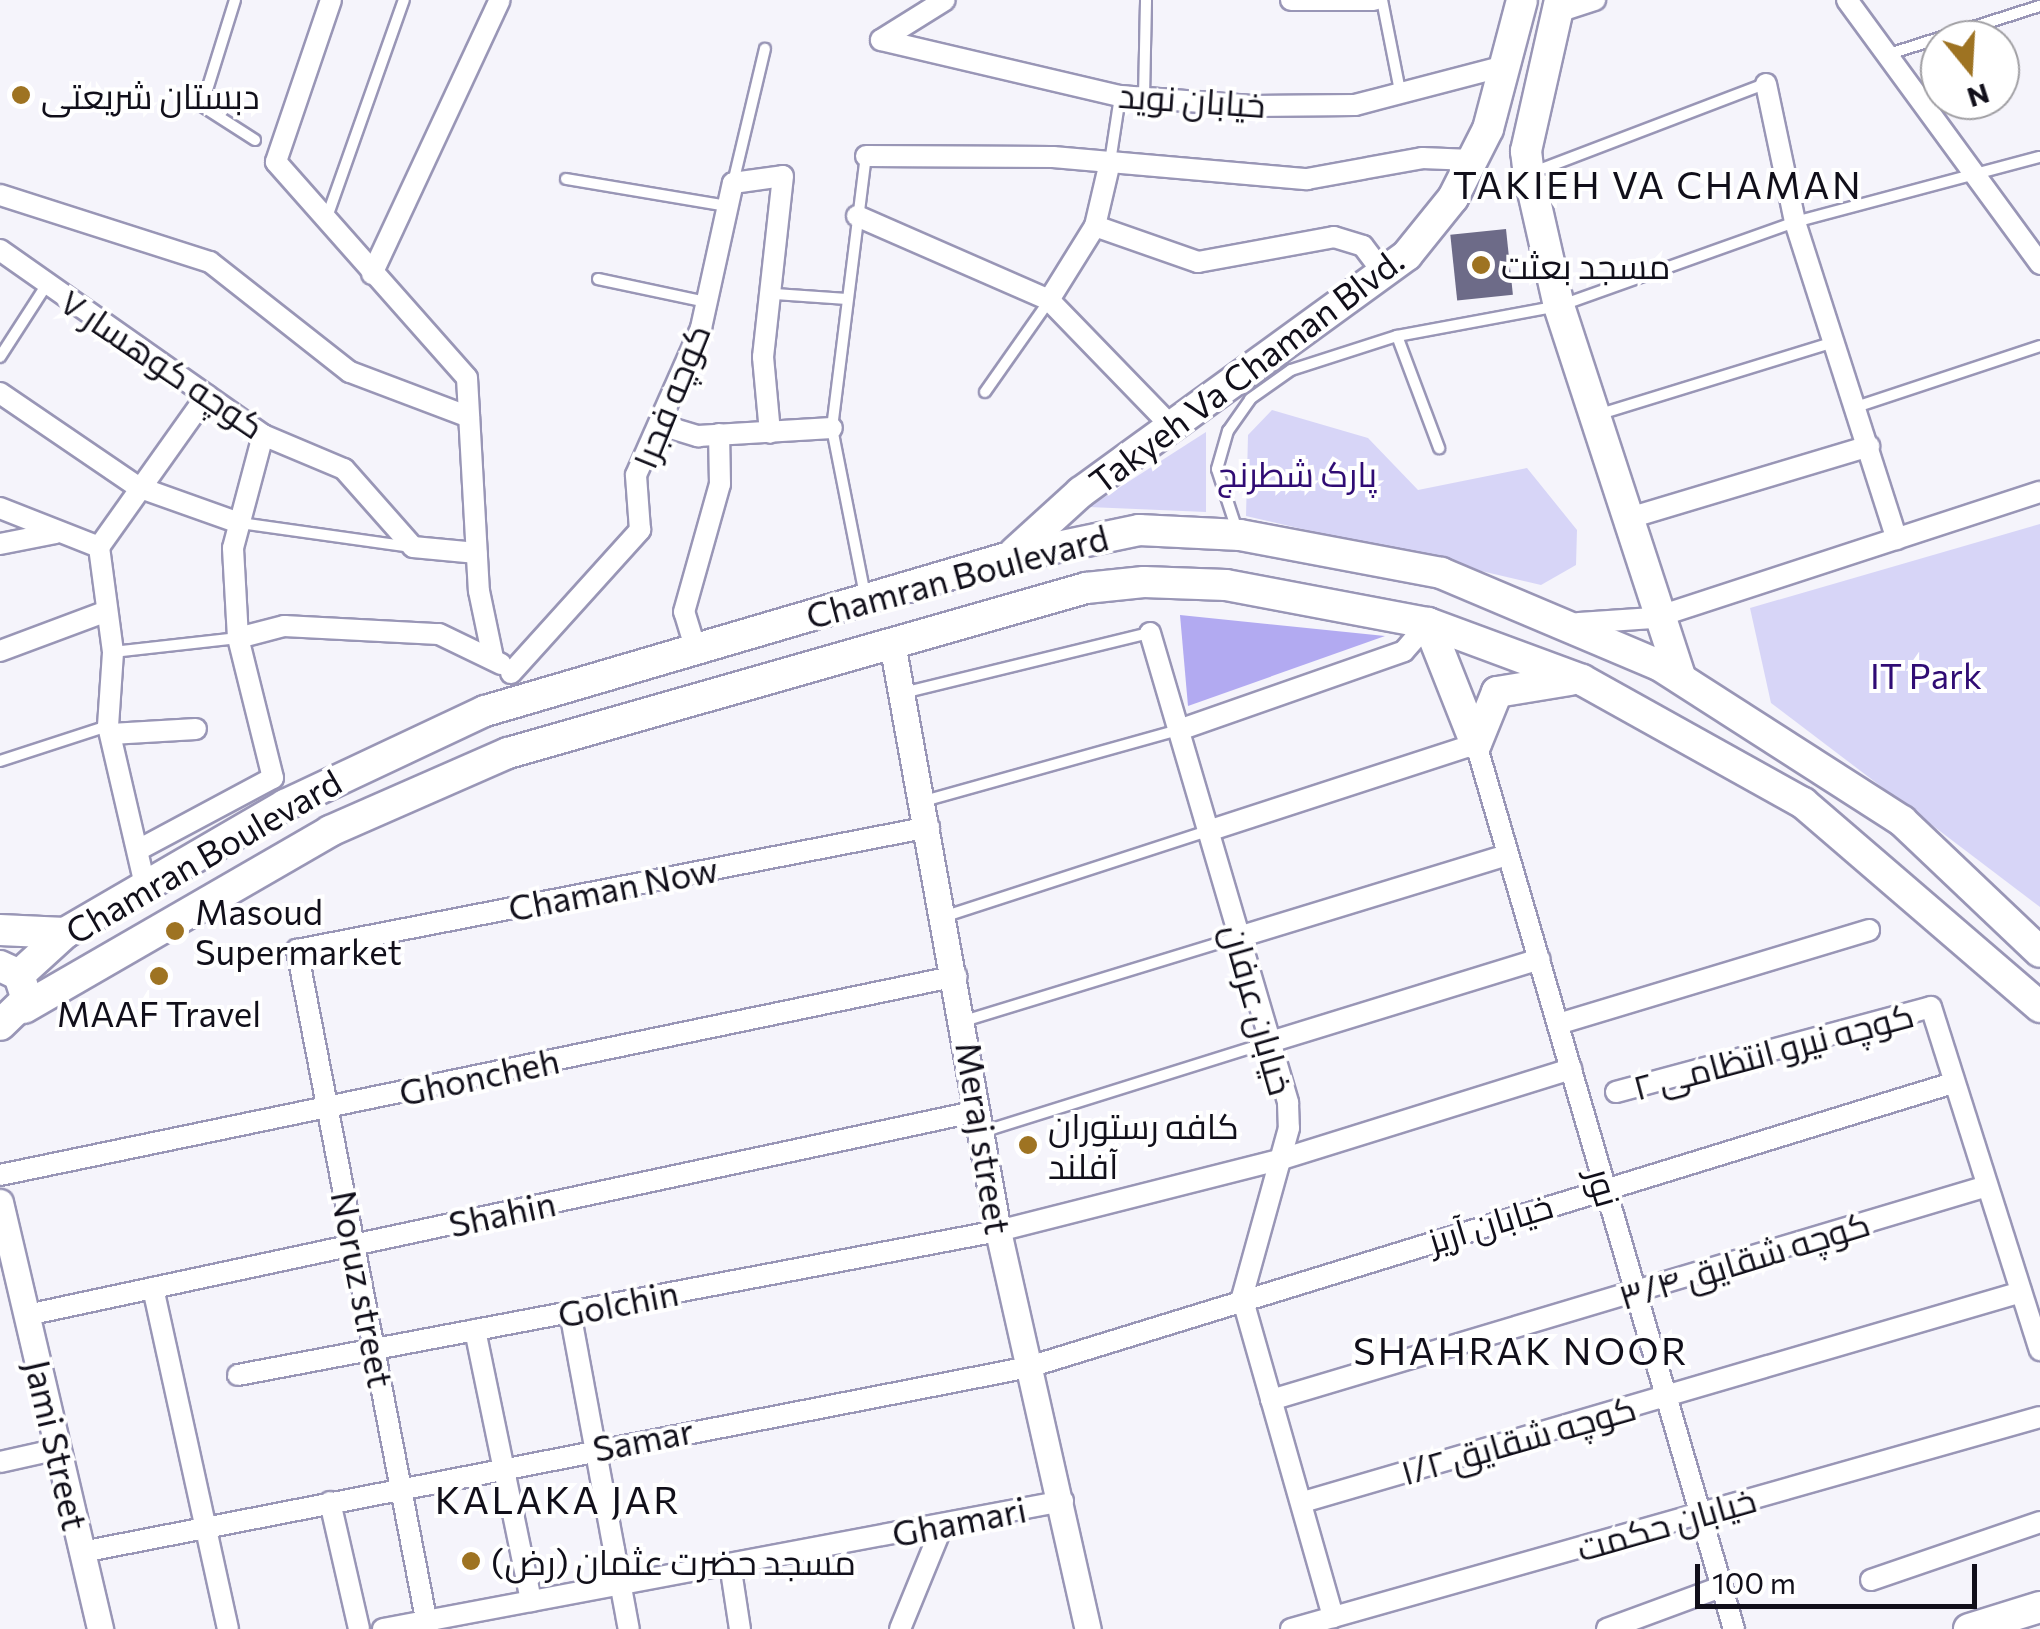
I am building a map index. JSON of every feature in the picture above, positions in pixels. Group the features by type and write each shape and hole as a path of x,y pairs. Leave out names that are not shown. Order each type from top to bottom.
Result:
{"main road":[{"name":"Takyeh Va Chaman Blvd.","path":"1010,557 1081,492 1174,429 1384,274 1453,198 1488,129 1522,0"},
{"path":"1528,162 1559,6"},
{"path":"1503,72 1519,92 1541,87"},
{"path":"1488,129 1514,133 1528,162 1558,306 1654,618 1680,677"},
{"name":"Chamran Boulevard","path":"5,968 379,756 537,694 1010,557 1139,530 1240,536 1441,573 1564,622 1680,677 1902,821 2040,952"},
{"name":"Chamran Boulevard","path":"12,1016 330,831 508,753 1086,588 1144,582 1226,584 1428,623 1582,680 1802,802 2040,1007"},
{"path":"1428,623 1476,744"},
{"path":"1476,744 1496,692 1582,680"},
{"path":"0,930 56,940 75,978"},
{"path":"5,968 12,1016"},
{"path":"1969,1629 2040,1607"}],"street":[{"path":"331,0 276,162 324,222 468,378 477,554 493,658"},
{"path":"372,274 500,0"},
{"name":"خیابان نوید","path":"945,0 881,40 1120,96 1144,98 1355,105 1400,91 1503,72"},
{"path":"1291,0 1374,0"},
{"path":"1559,6 1595,0"},
{"path":"1846,0 2040,264"},
{"path":"1766,84 1795,222 1897,539"},
{"path":"866,156 1110,162 1307,179 1422,158 1472,160"},
{"path":"1049,300 1095,226 1110,162"},
{"path":"732,183 783,176 775,294 762,357 770,434"},
{"name":"کوچه فجر۱","path":"511,673 640,530 636,476 660,425 706,302 732,183"},
{"path":"0,195 210,262 350,372 470,417"},
{"path":"857,216 1049,300 1174,429"},
{"path":"1095,226 1198,262 1334,237 1363,246 1384,274"},
{"name":"کوچه کوهسار ۷","path":"0,250 263,435 344,469 413,547"},
{"path":"0,393 138,488 239,523"},
{"path":"144,886 109,730 113,652 100,546 207,396"},
{"path":"660,425 719,434 832,428"},
{"path":"696,647 684,612 720,484 719,434"},
{"path":"138,850 273,778 238,638 239,523 263,435"},
{"path":"1626,520 1870,446"},
{"path":"1564,622 1654,618 2040,492"},
{"path":"0,508 100,546"},
{"path":"0,544 58,532"},
{"path":"413,547 477,554"},
{"path":"0,651 107,611"},
{"path":"1178,730 1404,650 1428,623"},
{"path":"238,638 284,626 439,634 493,658 537,694"},
{"name":"خیابان عرفان","path":"1150,632 1288,1104 1282,1158 1242,1296"},
{"name":"Meraj street","path":"892,644 957,976 998,1231 1063,1501 1088,1629"},
{"path":"109,730 196,729"},
{"path":"1208,831 1476,744"},
{"name":"نور","path":"1476,744 1734,1629"},
{"name":"Chaman Now","path":"297,950 929,827"},
{"path":"1239,937 1508,855"},
{"path":"1558,1024 1869,930"},
{"name":"Noruz street","path":"297,950 428,1625"},
{"path":"1270,1042 1539,958"},
{"name":"Ghoncheh","path":"0,1175 957,976"},
{"name":"کوچه نیرو انتظامی ۲","path":"1616,1092 1931,1007 2040,1350"},
{"name":"Golchin","path":"238,1375 998,1231 1282,1158 1571,1069"},
{"name":"خیابان آریز","path":"1029,1367 1242,1296 1953,1084"},
{"name":"Shahin","path":"16,1299 153,1288 980,1122"},
{"name":"کوچه شقایق ۳/۴","path":"1272,1400 1987,1186"},
{"name":"Jami Street","path":"0,1202 16,1299 58,1449 100,1629"},
{"path":"153,1288 228,1629"},
{"name":"کوچه شقایق ۱/۲","path":"1302,1502 2021,1292"},
{"path":"1242,1296 1334,1617"},
{"path":"570,1312 629,1629"},
{"path":"474,1330 532,1601"},
{"name":"Samar","path":"82,1552 595,1448 1029,1367"},
{"name":"خیابان حکمت","path":"1292,1629 2040,1416"},
{"path":"0,1462 58,1449"},
{"name":"Ghamari","path":"383,1629 428,1625 532,1601 1063,1501"},
{"path":"330,1502 359,1629"},
{"path":"1872,1580 2040,1522"},
{"path":"900,1629 943,1524"},
{"path":"730,1564 740,1629"},
{"path":"1607,1629 1722,1587"}],"lane":[{"path":"235,0 202,106 255,140"},
{"path":"324,222 404,0"},
{"path":"1144,98 1146,0"},
{"path":"1382,0 1400,91"},
{"path":"1886,54 2040,6"},
{"path":"732,183 765,50"},
{"path":"1528,162 1766,84"},
{"path":"1110,162 1120,96"},
{"path":"866,156 832,428 866,599"},
{"path":"1240,536 1218,468 1250,399 1291,370 1397,336 1558,306 1795,222 1977,178 2040,157"},
{"path":"566,180 730,206"},
{"path":"598,279 706,302"},
{"path":"0,357 47,284"},
{"path":"775,294 847,299"},
{"path":"985,392 1049,300"},
{"path":"1397,336 1438,448"},
{"path":"1594,416 1834,341"},
{"path":"1856,407 2040,346"},
{"path":"239,523 413,547"},
{"path":"902,693 1150,632"},
{"path":"113,652 238,638"},
{"path":"0,761 109,730"},
{"path":"924,801 1178,730"},
{"path":"946,916 1208,831"},
{"path":"964,1021 1239,937"},
{"path":"980,1122 1270,1042"}],"green space":[{"name":"پارک شطرنج","path":"1272,410 1368,438 1418,490 1527,468 1577,530 1576,565 1541,585 1246,516 1248,435"},
{"path":"1206,432 1206,512 1089,507"},
{"name":"IT Park","path":"2040,524 2040,907 1771,703 1750,608"}],"shaded area":[{"path":"1180,615 1385,636 1188,706"}],"building":[{"name":"مسجد بعثت","path":"1506,229 1513,295 1457,300 1450,235"}],"place":[{"name":"دبستان شریعتی","path":"21,95"},
{"name":"مسجد بعثت","path":"1481,265"},
{"name":"Masoud Supermarket","path":"175,931"},
{"name":"MAAF Travel","path":"159,976"},
{"name":"کافه رستوران آفلند","path":"1028,1145"},
{"name":"مسجد حضرت عثمان (رض)","path":"471,1561"}],"district":[{"name":"TAKIEH VA CHAMAN","path":"1658,184"},
{"name":"SHAHRAK NOOR","path":"1521,1350"},
{"name":"KALAKA JAR","path":"558,1499"}]}
